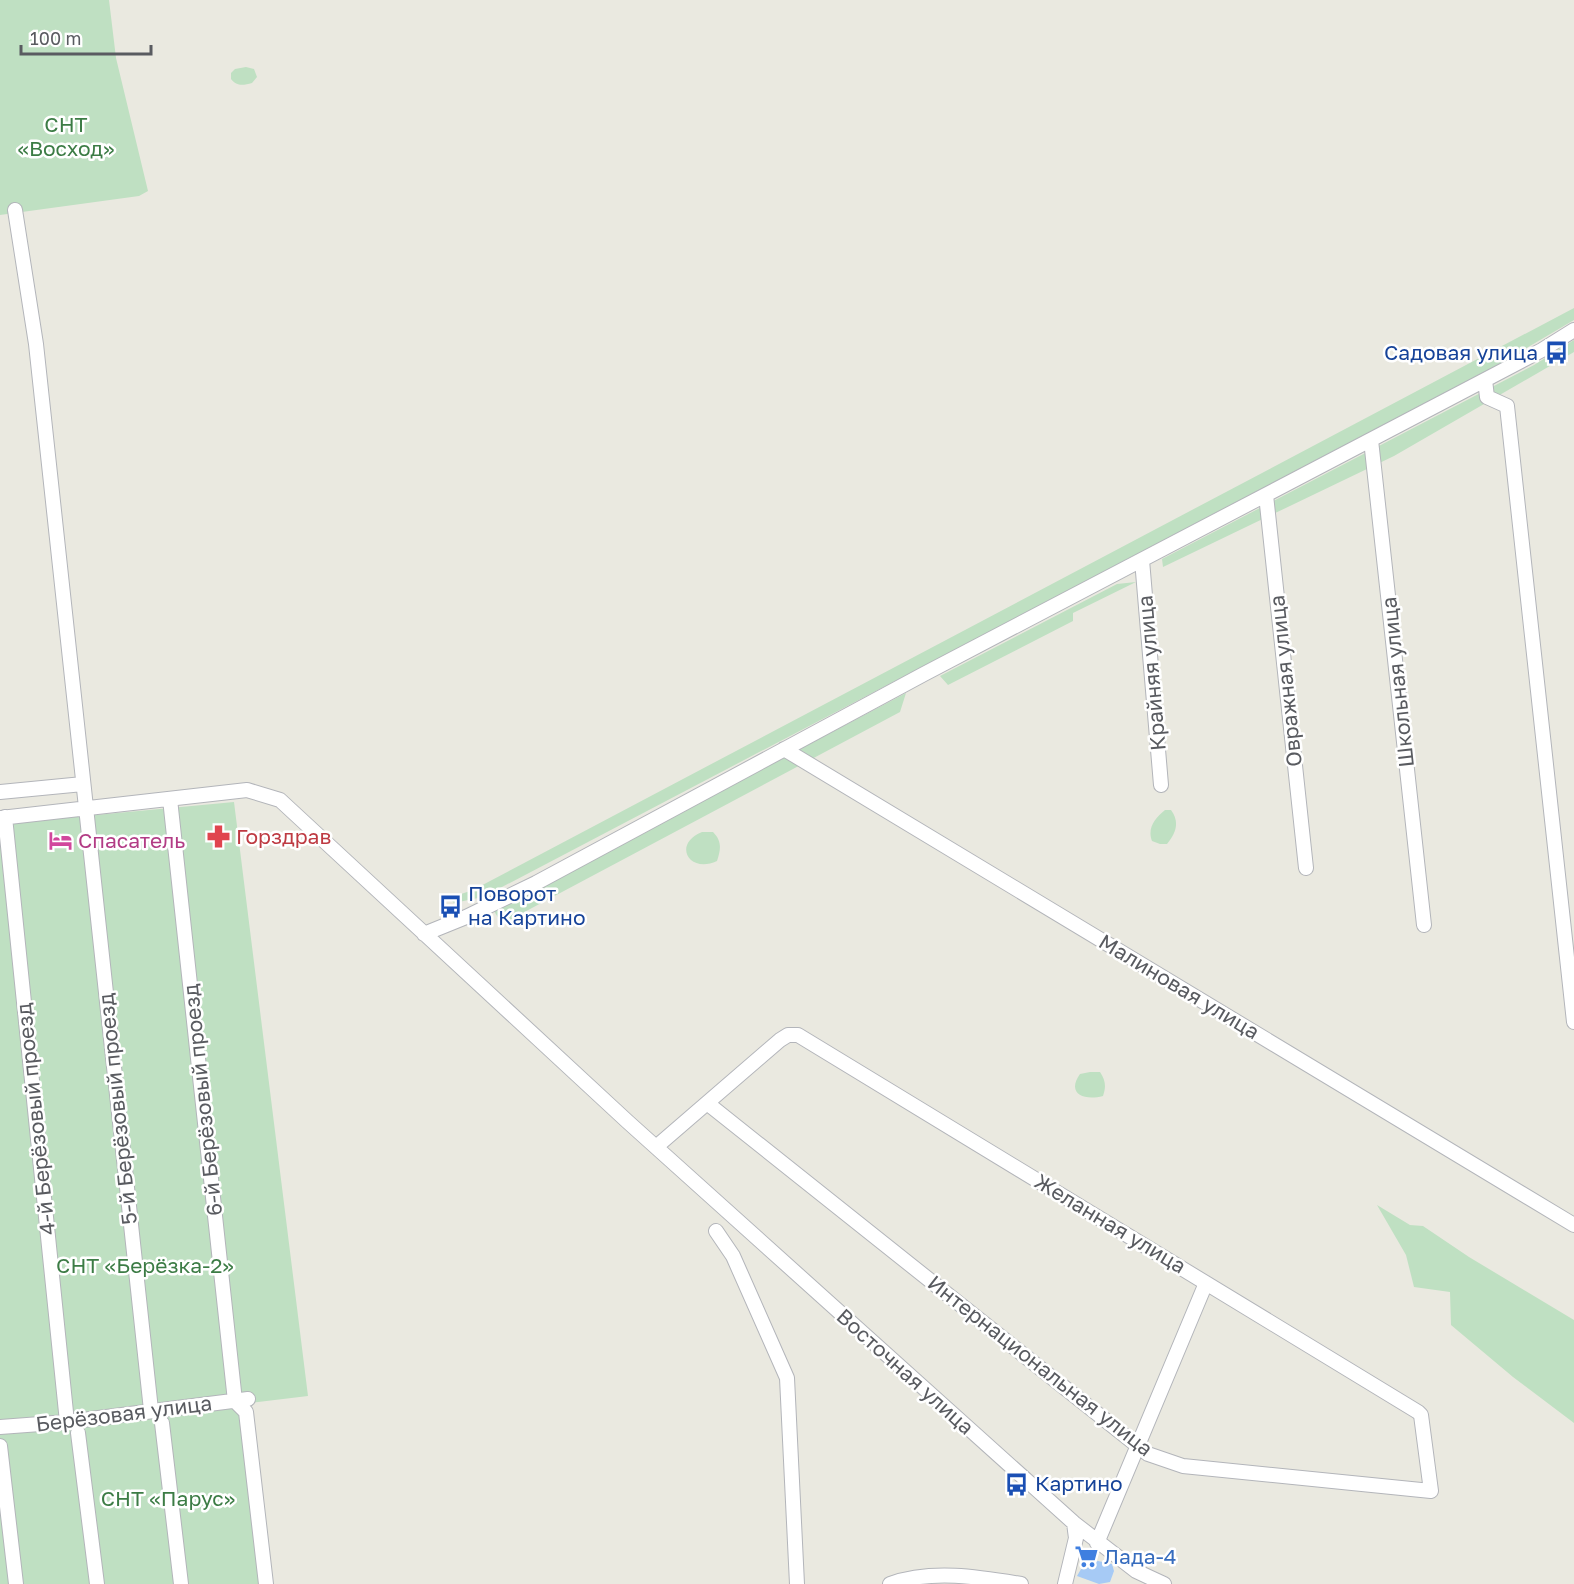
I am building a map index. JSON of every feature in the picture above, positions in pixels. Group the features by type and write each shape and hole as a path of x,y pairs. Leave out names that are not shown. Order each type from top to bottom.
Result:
{"street":[{"name":"5-й Берёзовый проезд","path":"15,210 36,344 151,1410"},
{"path":"424,934 466,917 536,883 784,749 1542,350 1574,330"},
{"path":"1485,380 1487,397 1507,406 1574,1022"},
{"name":"Школьная улица","path":"1371,440 1425,925"},
{"name":"Овражная улица","path":"1266,495 1306,868"},
{"name":"Крайняя улица","path":"1142,560 1161,785"},
{"name":"Малиновая улица","path":"784,749 1574,1225"},
{"path":"0,792 83,784"},
{"name":"Восточная улица","path":"2,817 247,790 280,800 656,1147 1074,1523 1136,1571 1164,1584"},
{"name":"6-й Берёзовый проезд","path":"170,799 266,1584"},
{"name":"4-й Берёзовый проезд","path":"2,817 67,1422"},
{"name":"Желанная улица","path":"707,1103 780,1040 788,1035 798,1035 1420,1415 1431,1491"},
{"path":"656,1147 707,1103"},
{"name":"Интернациональная улица","path":"707,1103 1148,1454 1183,1466 1431,1491"},
{"path":"716,1231 733,1256 787,1378 797,1584"},
{"path":"1097,1542 1139,1447 1206,1283"},
{"name":"Берёзовая улица","path":"0,1427 67,1422 151,1410 243,1404"},
{"path":"162,1423 181,1584"},
{"path":"78,1433 97,1584"},
{"path":"0,1446 16,1584"},
{"path":"1065,1584 1076,1538 1074,1523"},
{"path":"890,1584 919,1576 949,1576 1021,1584"}],"green space":[{"name":"СНТ «Восход»","path":"0,0 109,0 116,58 148,191 139,196 0,215"},
{"path":"246,67 254,69 257,77 252,83 241,85 233,82 231,73 235,69"},
{"path":"1574,308 1574,320 1503,362 483,897 454,903 449,898 473,890"},
{"path":"1574,340 1574,352 1394,456 1163,567 1162,559 1534,365"},
{"path":"1136,582 1073,613 1073,621 948,685 940,676 1117,584"},
{"path":"906,693 900,712 502,924 494,911"},
{"name":"СНТ «Берёзка-2»","path":"234,802 308,1396 249,1403 271,1584 0,1584 0,824"},
{"path":"1165,810 1171,810 1174,814 1176,827 1167,844 1160,844 1152,841 1151,828"},
{"path":"702,832 713,832 718,839 720,849 717,861 699,864 688,856 686,850 688,843"},
{"path":"1100,1072 1102,1075 1105,1084 1103,1096 1084,1097 1076,1091 1076,1081 1080,1074"},
{"path":"1377,1205 1410,1225 1423,1226 1469,1257 1574,1320 1574,1423 1513,1377 1451,1325 1450,1292 1414,1287 1406,1255"}],"water":[{"path":"1098,1561 1112,1564 1114,1571 1110,1582 1099,1584 1077,1576 1084,1564"}],"place":[{"name":"Садовая улица","path":"1556,353"},
{"name":"Горздрав","path":"218,837"},
{"name":"Спасатель","path":"60,841"},
{"name":"Поворот на Картино","path":"450,906"},
{"name":"Картино","path":"1017,1484"},
{"name":"Лада-4","path":"1086,1557"}],"park label":[{"name":"СНТ «Парус»","path":"168,1499"}]}
